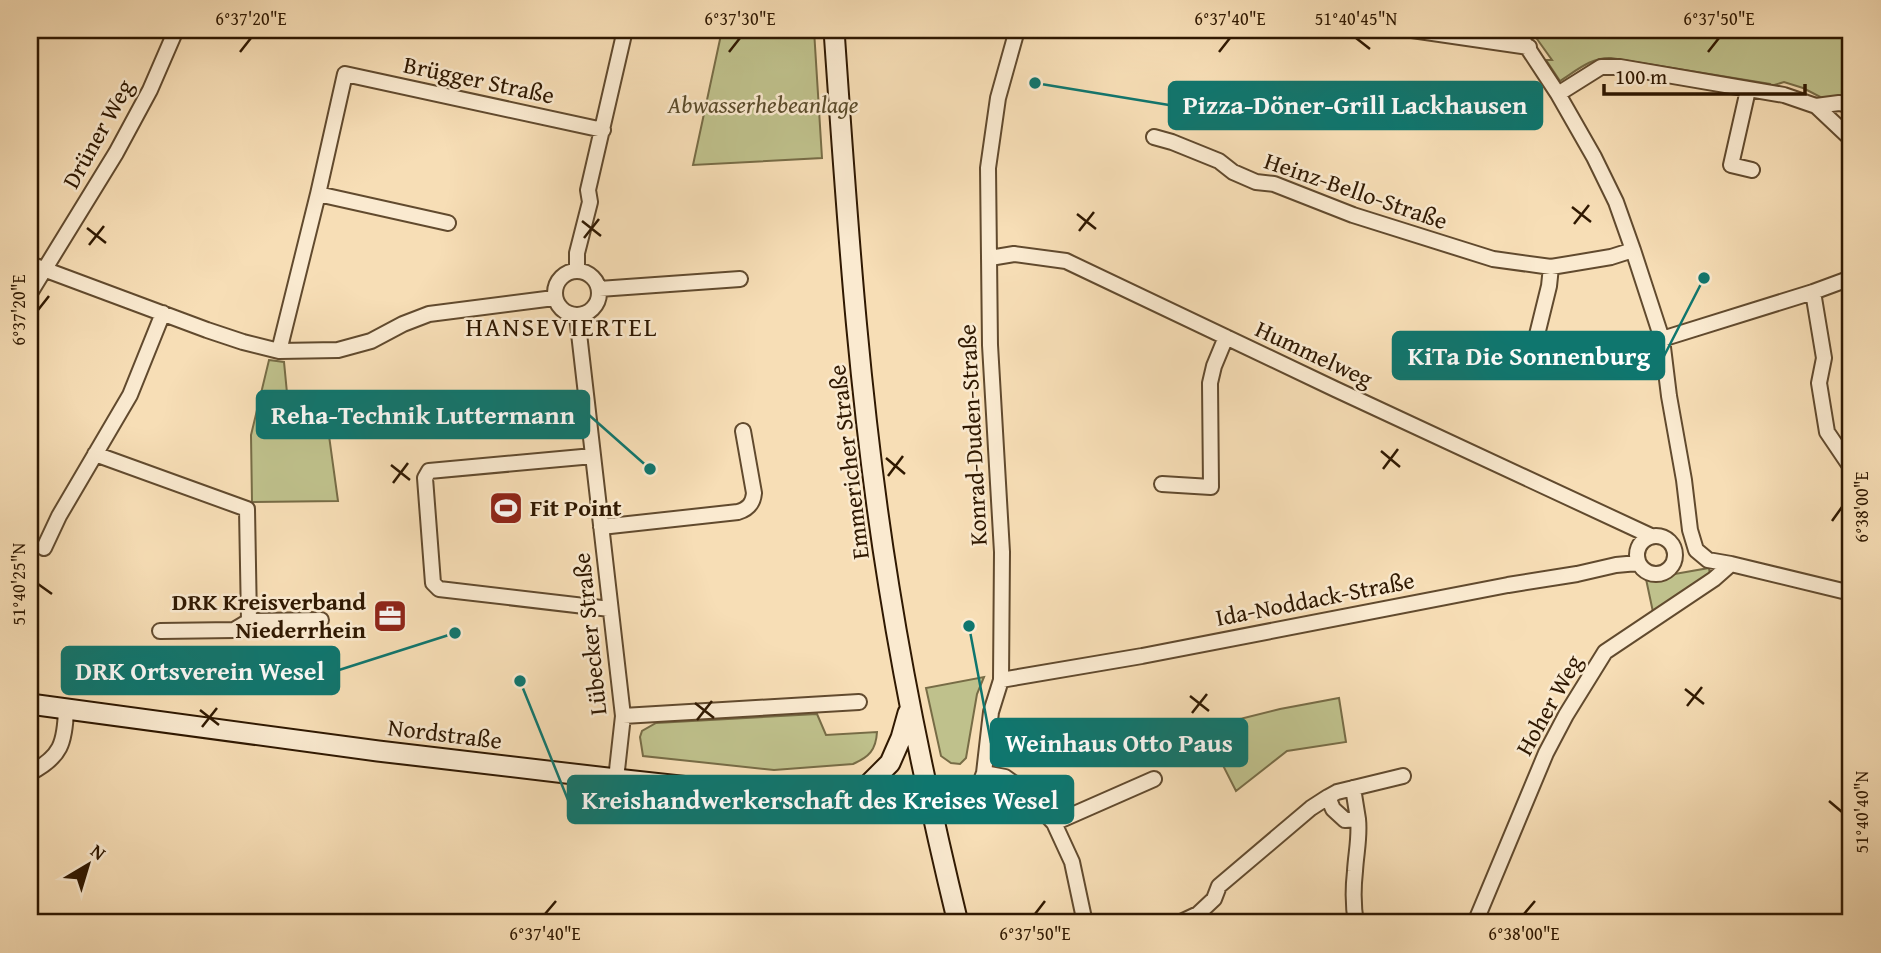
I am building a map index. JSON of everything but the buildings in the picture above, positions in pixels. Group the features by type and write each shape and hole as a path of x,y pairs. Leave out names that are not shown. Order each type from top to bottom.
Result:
{"street":[{"name":"Drüner Weg","path":"30,293 116,153 150,90 176,30"},
{"path":"577,271 577,253 590,202 588,190 625,30"},
{"name":"Emmericher Straße","path":"834,30 864,394 888,585 909,708 958,923"},
{"name":"Konrad-Duden-Straße","path":"984,773 991,712 1001,680 1002,552 990,345 988,168 998,98 1017,30"},
{"path":"1412,30 1529,47"},
{"path":"1516,30 1558,94 1594,157 1616,202 1633,250 1662,339 1669,396 1696,550 1708,560 1851,593"},
{"path":"1558,94 1601,66 1620,67 1784,95 1816,106 1851,139"},
{"name":"Brügger Straße","path":"318,194 345,74 603,130"},
{"path":"1748,90 1731,165 1752,170"},
{"path":"1816,106 1839,103 1851,105"},
{"name":"Heinz-Bello-Straße","path":"1154,137 1219,161 1233,172 1256,182 1274,184 1353,215 1493,259 1551,267 1611,257 1633,250"},
{"path":"279,351 318,194 448,223"},
{"name":"Hummelweg","path":"989,258 1014,254 1066,261 1651,536"},
{"path":"30,264 231,338 279,351 338,350 371,341 429,314 554,298"},
{"path":"1532,351 1549,286 1551,267"},
{"path":"577,271 587,273 595,280 599,289 594,308 577,316 562,311 554,298 555,284 564,274 577,271"},
{"path":"1662,339 1851,278"},
{"path":"599,289 740,279"},
{"path":"1813,292 1824,358 1819,383 1827,432 1850,466 1851,472"},
{"path":"44,548 59,516 130,395 163,313"},
{"name":"Lübecker Straße","path":"577,316 623,716 616,779"},
{"path":"1162,484 1211,487 1210,383 1226,337"},
{"path":"601,527 746,509 752,503 754,493 743,431"},
{"path":"96,454 247,509 249,621"},
{"path":"593,457 429,471 425,478 433,583 439,589 610,609"},
{"path":"1638,563 1637,552 1642,542 1651,536"},
{"name":"Ida-Noddack-Straße","path":"1001,680 1616,565 1638,563 1647,573 1659,575 1671,569 1675,552 1672,544 1665,538 1651,536"},
{"name":"Hoher Weg","path":"1475,923 1546,753 1605,652 1705,585 1731,564"},
{"path":"160,631 234,630 249,621 321,620"},
{"path":"623,716 859,702"},
{"name":"Nordstraße","path":"30,704 378,751 762,795 857,796 902,793 929,797"},
{"path":"857,796 890,763 901,738 909,708"},
{"path":"30,773 53,759 62,743 66,709"},
{"path":"929,797 951,797 969,793 979,786 984,773 1005,777 1023,790 1054,823 1072,862 1085,923"},
{"path":"1179,923 1199,919 1214,899 1219,886 1311,808 1337,792 1403,776"},
{"path":"1054,823 1154,779"},
{"path":"1353,788 1360,835 1353,906 1356,923"},
{"path":"1328,797 1333,808 1345,820 1358,819"}],"green space":[{"name":"Abwasserhebeanlage","path":"722,30 814,30 822,158 693,165"},
{"path":"1547,30 1851,30 1851,102 1830,102 1784,82 1771,86 1611,58 1590,62 1560,81 1546,60 1552,60 1532,32 1538,34"},
{"path":"269,360 284,362 290,424 327,421 338,501 252,502 251,435"},
{"path":"1709,568 1710,575 1653,612 1646,579"},
{"path":"984,677 977,694 966,758 960,764 951,763 941,756 926,688"},
{"path":"1339,698 1346,742 1287,751 1236,791 1204,728"},
{"path":"817,714 826,735 877,732 871,752 853,764 774,770 643,756 640,737 642,731 656,723"}],"place":[{"name":"Pizza-Döner-Grill Lackhausen","path":"1035,83"},
{"name":"KiTa Die Sonnenburg","path":"1704,278"},
{"name":"Reha-Technik Luttermann","path":"650,469"},
{"name":"Fit Point","path":"506,508"},
{"name":"DRK Kreisverband Niederrhein","path":"390,616"},
{"name":"Weinhaus Otto Paus","path":"969,626"},
{"name":"DRK Ortsverein Wesel","path":"455,633"},
{"name":"Kreishandwerkerschaft des Kreises Wesel","path":"520,681"}],"district":[{"name":"HANSEVIERTEL","path":"562,327"}]}
